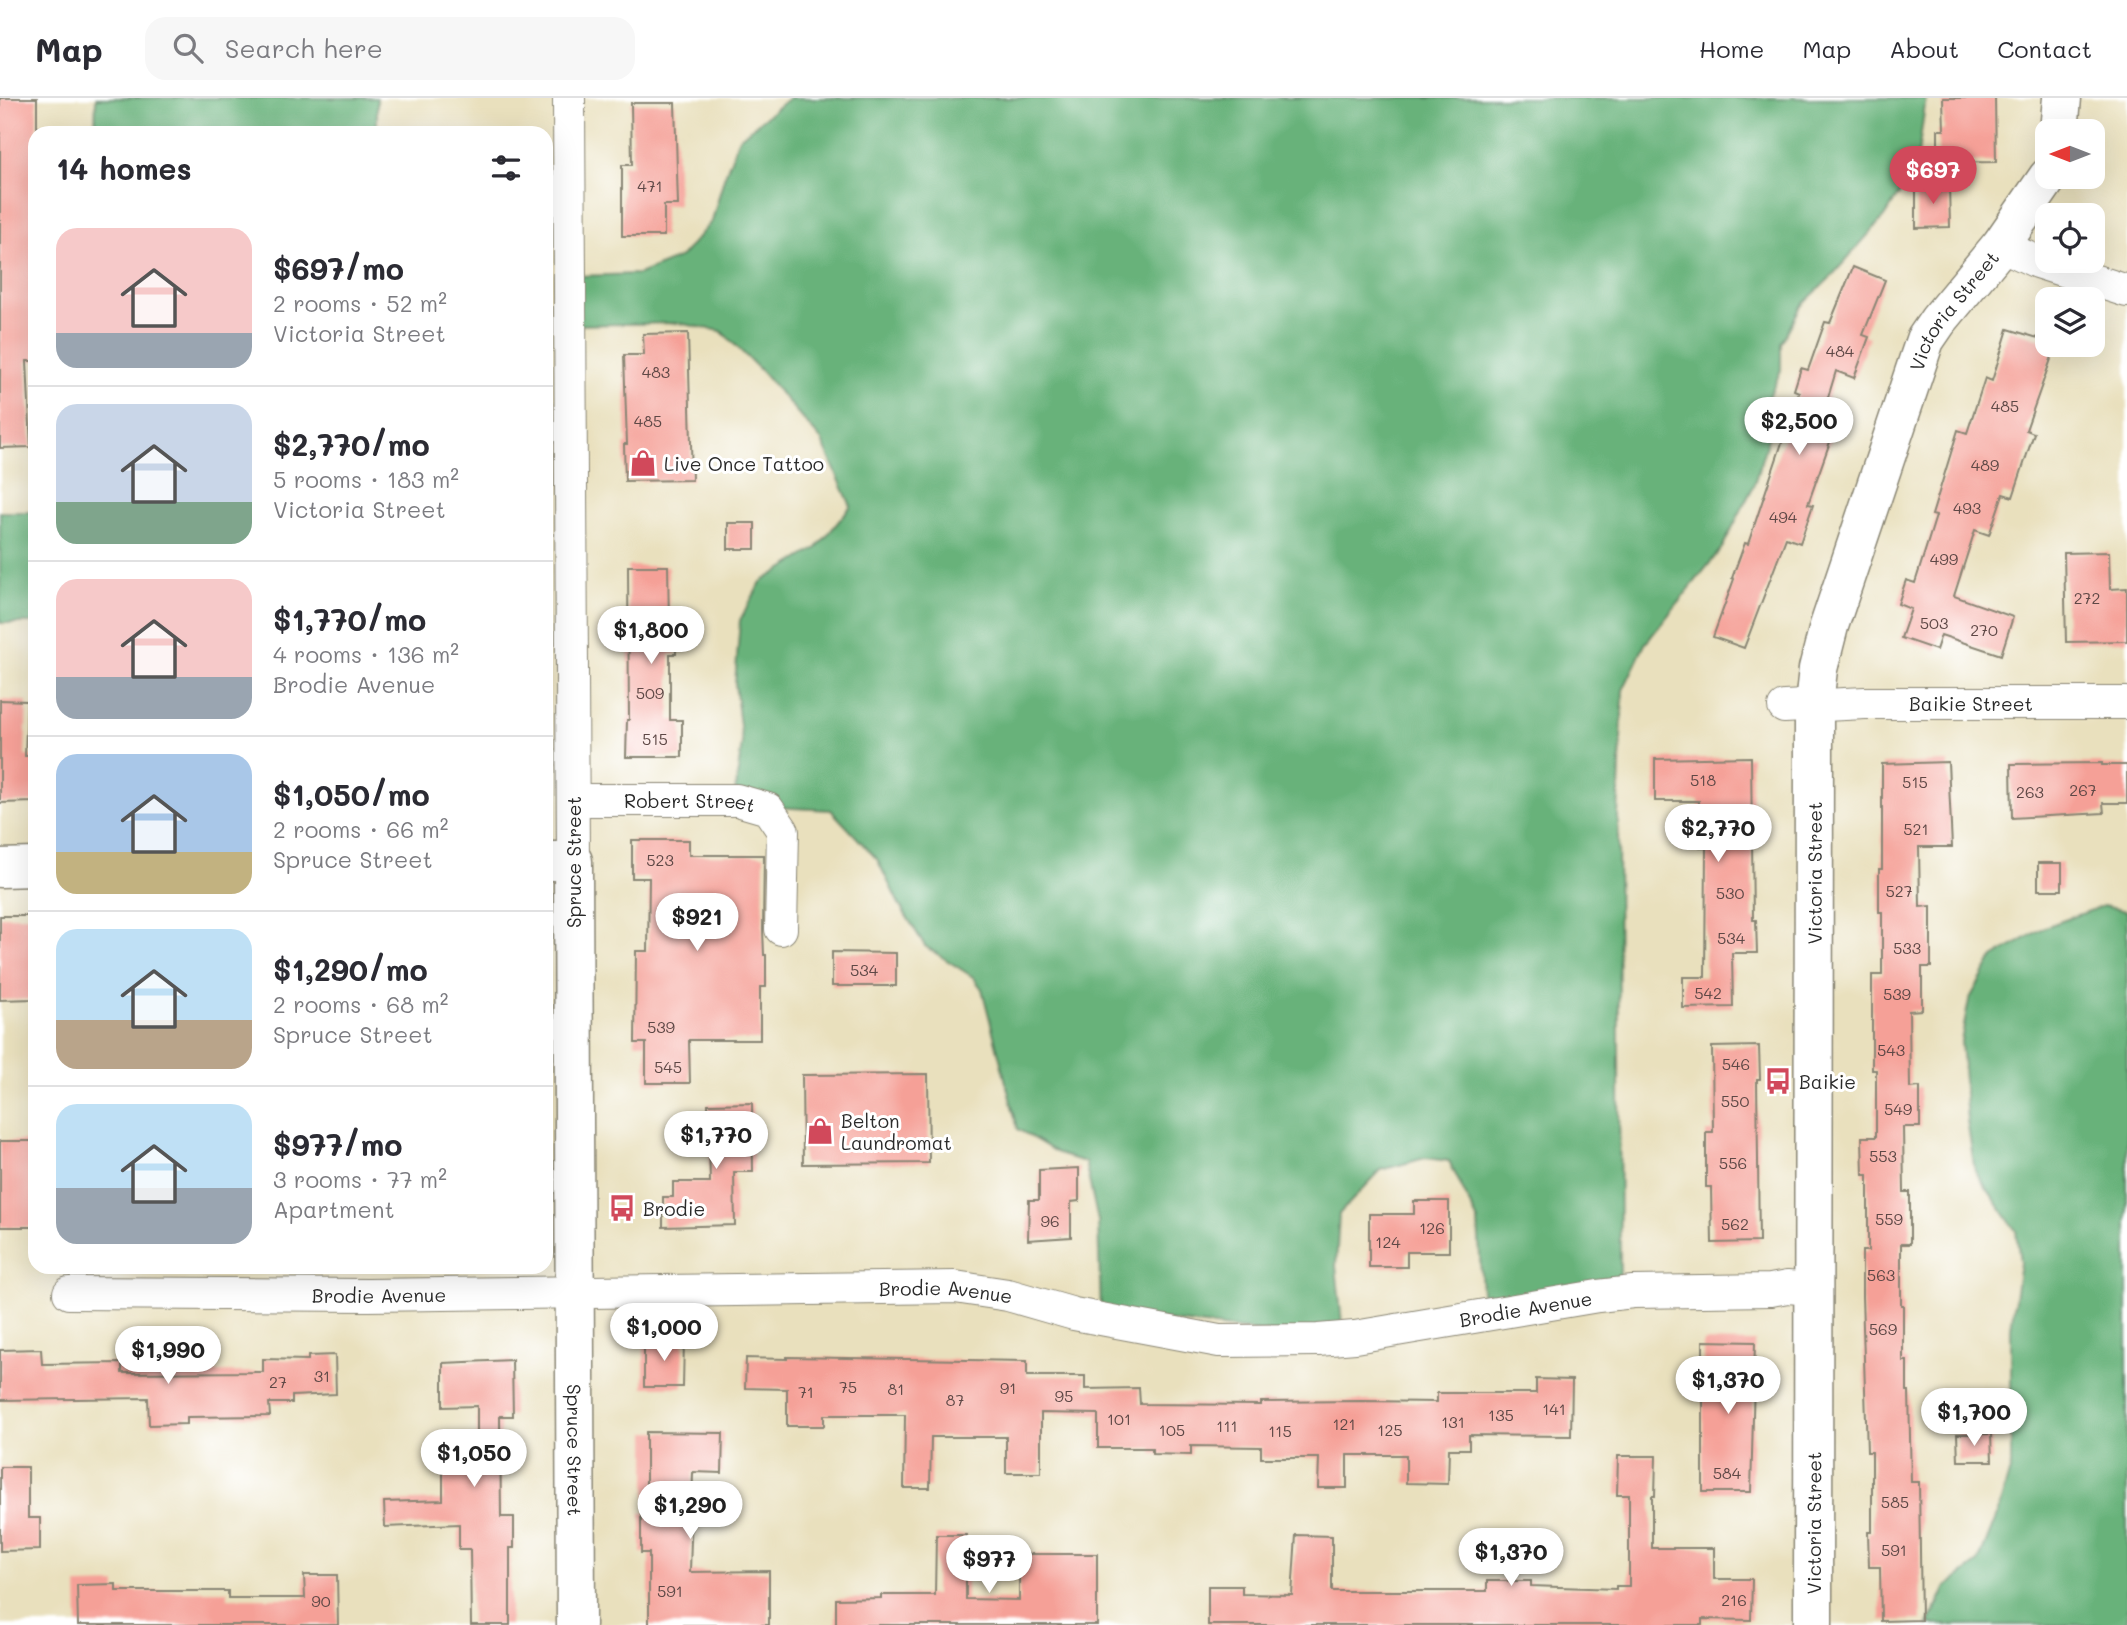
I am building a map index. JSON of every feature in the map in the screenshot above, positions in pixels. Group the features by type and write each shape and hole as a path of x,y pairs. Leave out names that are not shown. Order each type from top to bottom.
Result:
{"street":[{"name":"Spruce Street","path":"569,98 558,287 573,800 559,861 574,1292 576,1625"},
{"path":"2060,119 2062,98"},
{"name":"Victoria Street","path":"1813,1625 1814,1289 1799,705 1818,669 1829,626 1925,340 2001,245 2040,189"},
{"path":"2001,245 2037,262 2127,291"},
{"name":"Baikie Street","path":"1799,705 2127,703"},
{"name":"Robert Street","path":"573,800 737,800 768,809 783,831 781,929"},
{"path":"0,867 28,867"},
{"name":"Brodie Avenue","path":"69,1293 368,1295 955,1287 1008,1295 1074,1314 1219,1341 1355,1337 1633,1292 1771,1290 1787,1287 1814,1289"}],"green space":[{"path":"96,98 377,98 377,126 95,126"},
{"path":"789,98 1926,98 1916,169 1884,217 1830,278 1801,306 1781,343 1781,370 1769,397 1769,435 1753,487 1722,548 1645,644 1623,690 1618,816 1620,1288 1483,1310 1478,1221 1449,1161 1425,1158 1381,1170 1339,1214 1336,1266 1343,1333 1316,1338 1101,1313 1098,1221 1085,1162 1061,1155 1018,1129 982,989 973,977 925,946 899,904 877,859 831,810 773,807 735,793 742,743 735,684 740,620 761,582 817,548 851,506 822,441 763,373 721,331 678,323 574,325 575,276 639,274 681,257 712,221 739,138"},
{"path":"0,512 28,512 28,623 0,623"},
{"path":"2103,906 2127,911 2127,1625 1928,1625 1946,1587 1978,1563 1997,1515 2011,1467 2011,1328 2020,1263 2016,1231 1975,1171 1967,1121 1961,1041 1969,1000 1993,958 2045,927"}],"building":[{"path":"0,98 37,98 37,126 28,126 28,447 0,448"},
{"path":"1943,98 1995,98 1996,162 1938,163 1938,130 1944,130"},
{"path":"631,103 675,103 678,205 664,205 664,236 622,236 622,165 632,165"},
{"path":"1916,184 1949,184 1950,227 1916,228"},
{"path":"1853,267 1885,280 1863,335 1869,337 1854,378 1836,371 1817,434 1831,439 1808,504 1813,505 1800,543 1786,538 1744,648 1713,637 1745,543 1748,544 1799,392 1794,390 1801,368 1808,370 1825,322 1830,323"},
{"path":"2008,329 2035,337 2035,357 2052,357 2026,430 2034,433 2013,497 2003,494 1989,535 1975,530 1954,596 2013,617 2001,655 1941,635 1936,650 1901,638 1911,609 1898,604 1906,580 1915,583 1958,430 1967,433 1985,378 1992,381"},
{"path":"688,333 692,480 625,481 624,444 627,444 624,355 644,355 643,334"},
{"path":"728,523 755,523 755,549 728,549"},
{"path":"2109,552 2110,589 2127,588 2127,641 2066,642 2064,553"},
{"path":"628,566 668,566 669,624 675,624 676,654 670,654 670,720 682,720 682,757 626,757 629,720"},
{"path":"0,700 27,701 25,756 28,756 28,802 0,803"},
{"path":"1751,757 1753,920 1756,920 1757,953 1732,953 1733,1007 1683,1008 1683,977 1705,977 1706,848 1700,848 1699,801 1655,801 1655,759"},
{"path":"1948,762 1952,847 1919,847 1920,907 1931,906 1931,967 1922,967 1922,1010 1909,1011 1910,1088 1920,1087 1920,1127 1903,1127 1904,1192 1910,1192 1910,1244 1901,1244 1903,1361 1907,1361 1909,1391 1911,1482 1919,1482 1921,1620 1881,1621 1880,1567 1869,1567 1872,1452 1867,1452 1862,1296 1862,1251 1868,1251 1868,1175 1863,1175 1862,1137 1876,1137 1876,1070 1872,1070 1872,975 1882,975 1879,869 1882,869 1882,764"},
{"path":"2011,764 2127,765 2127,803 2103,803 2104,813 2012,818"},
{"path":"632,840 689,840 689,855 764,855 763,929 766,987 760,987 760,1040 689,1040 690,1083 646,1083 646,1043 635,1043 636,951 648,951 649,878 632,878"},
{"path":"2038,863 2062,863 2062,890 2038,890"},
{"path":"0,916 28,916 28,999 0,1000"},
{"path":"832,952 896,953 896,986 832,986"},
{"path":"1759,1046 1759,1242 1712,1243 1711,1187 1706,1187 1706,1132 1713,1132 1712,1047"},
{"path":"928,1074 929,1163 803,1164 802,1075"},
{"path":"752,1103 753,1172 734,1172 735,1225 663,1227 663,1197 673,1197 673,1182 710,1182 708,1104"},
{"path":"0,1141 28,1141 28,1227 0,1227"},
{"path":"1079,1168 1079,1201 1071,1202 1071,1237 1028,1240 1029,1200 1039,1200 1039,1170"},
{"path":"1414,1201 1449,1201 1449,1252 1407,1252 1407,1267 1369,1267 1369,1214 1414,1214"},
{"path":"644,1339 684,1339 683,1387 644,1387"},
{"path":"1703,1341 1755,1342 1751,1492 1703,1492"},
{"path":"41,1349 42,1364 122,1363 122,1373 263,1372 263,1359 308,1360 308,1356 335,1355 336,1394 292,1396 292,1403 269,1403 270,1416 187,1417 187,1424 149,1425 148,1398 0,1400 0,1350"},
{"path":"746,1358 1027,1361 1027,1376 1085,1376 1085,1389 1139,1388 1140,1404 1437,1402 1437,1393 1536,1393 1536,1379 1572,1380 1571,1436 1469,1435 1469,1449 1449,1449 1448,1484 1406,1483 1406,1455 1347,1455 1347,1488 1318,1488 1319,1458 1261,1458 1261,1447 1191,1446 1191,1455 1152,1454 1152,1448 1098,1448 1098,1414 1041,1413 1041,1473 1006,1473 1006,1437 931,1437 930,1488 904,1488 905,1415 824,1415 824,1426 787,1426 787,1389 745,1388"},
{"path":"512,1360 513,1416 500,1416 501,1517 514,1517 514,1548 510,1548 510,1625 471,1625 470,1549 459,1549 459,1524 385,1527 384,1502 443,1500 443,1454 477,1453 477,1406 443,1407 443,1363"},
{"path":"646,1432 723,1433 722,1473 693,1472 690,1572 769,1571 769,1625 649,1625 649,1553 641,1553 641,1513 646,1513"},
{"path":"1957,1434 1991,1434 1992,1461 1958,1461"},
{"path":"1618,1456 1656,1456 1655,1496 1652,1496 1652,1548 1714,1548 1714,1579 1752,1579 1751,1620 1702,1619 1702,1625 1208,1625 1208,1586 1242,1586 1242,1594 1292,1595 1296,1535 1332,1536 1332,1591 1487,1591 1487,1581 1531,1581 1531,1586 1616,1589 1616,1586 1629,1586 1629,1495 1617,1495"},
{"path":"0,1467 28,1467 28,1518 40,1518 40,1550 0,1551"},
{"path":"936,1535 966,1535 966,1599 1019,1600 1019,1554 1097,1554 1097,1625 836,1625 836,1599 881,1598 881,1595 935,1595"},
{"path":"304,1575 337,1575 338,1625 78,1625 77,1585 116,1584 116,1591 228,1591 228,1598 305,1598"}],"place":[{"name":"Live Once Tattoo","path":"643,463"},
{"name":"Baikie","path":"1778,1081"},
{"name":"Belton Laundromat","path":"820,1131"},
{"name":"Brodie","path":"622,1208"}]}
